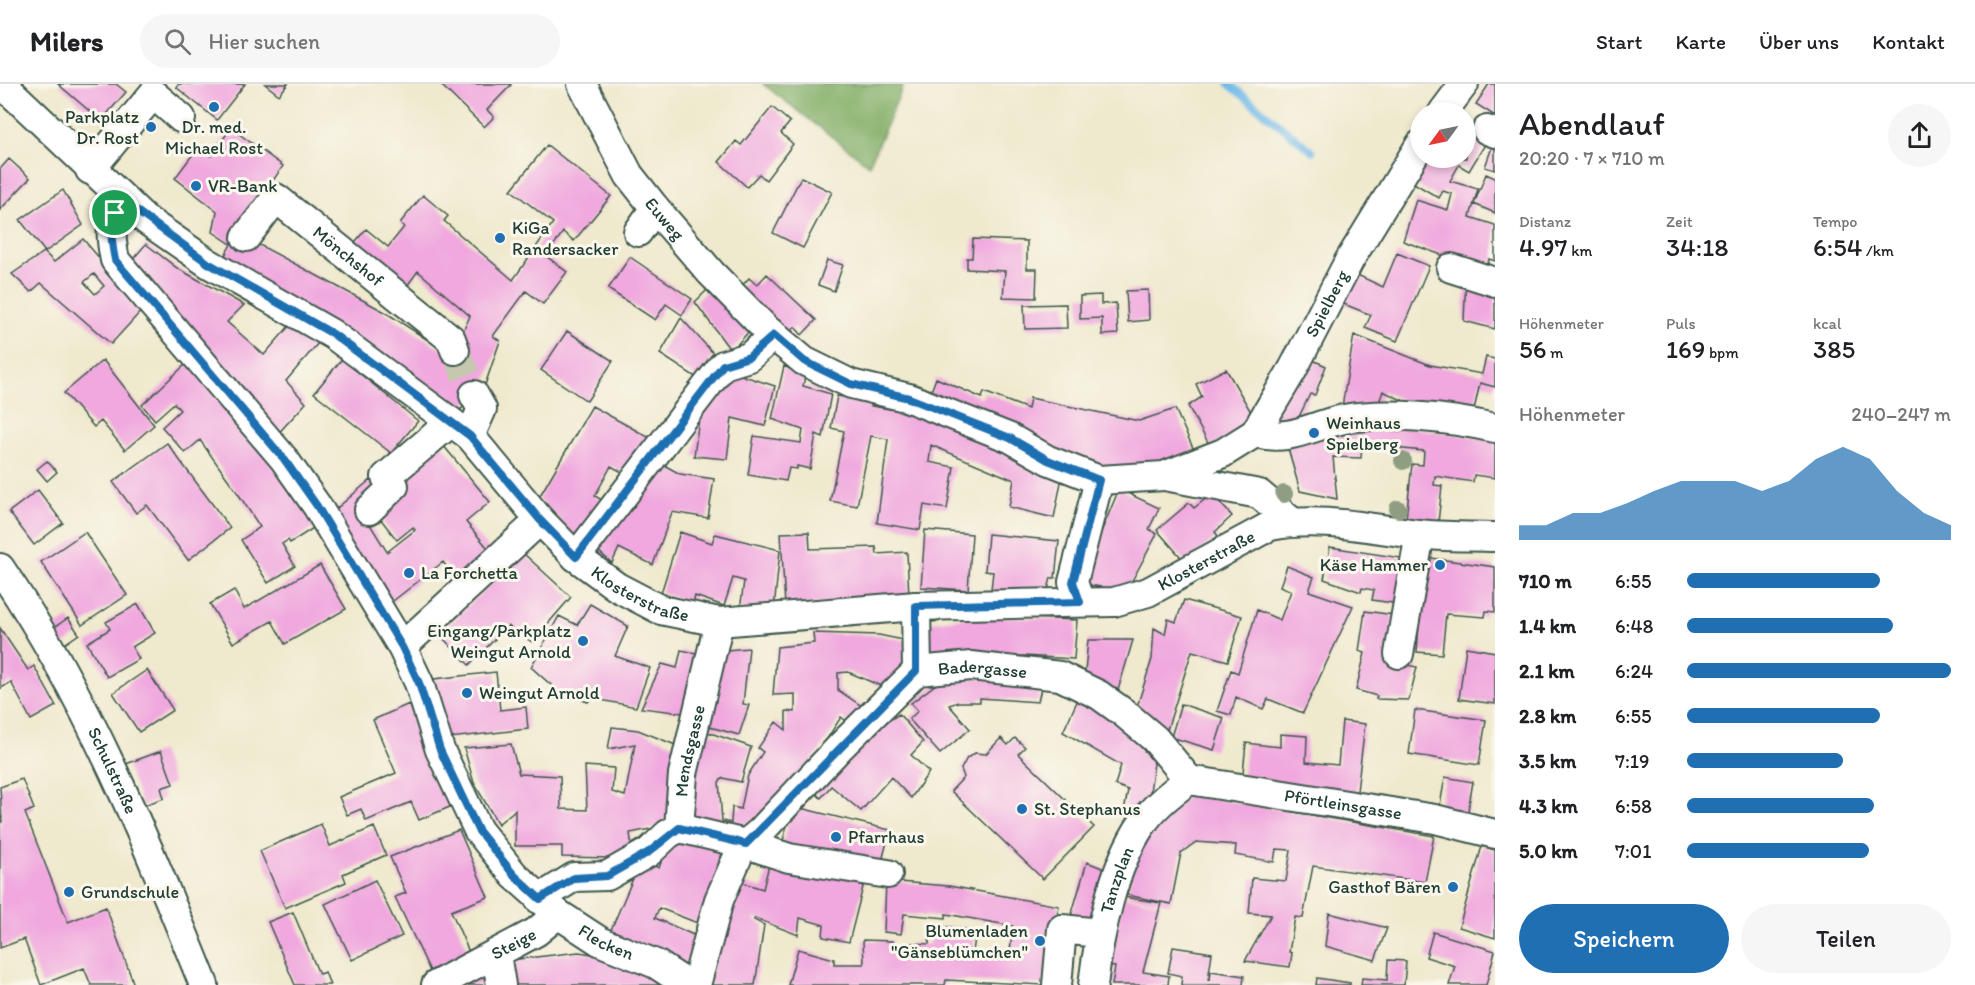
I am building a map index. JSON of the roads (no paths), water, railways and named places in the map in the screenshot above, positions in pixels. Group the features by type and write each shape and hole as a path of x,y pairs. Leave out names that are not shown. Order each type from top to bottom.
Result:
{"street":[{"name":"Klosterstraße","path":"2,84 123,201 208,263 333,334 460,429 540,520 576,557 617,587 661,610 719,622 916,606 1114,602 1148,592 1270,526 1292,522 1344,524 1420,534 1495,537"},
{"name":"Euweg","path":"582,84 629,175 655,208 711,273 804,361 851,384 909,398 1010,438 1048,460 1099,480"},
{"path":"1450,102 1464,84"},
{"path":"90,170 153,94 181,118"},
{"name":"Spielberg","path":"1164,476 1223,453 1255,433 1293,369 1349,261 1410,161"},
{"name":"Mönchshof","path":"246,237 276,198 451,339 455,350"},
{"name":"Flecken","path":"123,201 115,213 110,232 115,260 284,459 317,506 402,647 419,683 440,750 478,830 514,875 549,907 601,942 656,964 688,985"},
{"path":"638,232 655,208"},
{"path":"1451,268 1495,282"},
{"path":"576,557 723,365 749,357 774,335"},
{"path":"369,510 393,486 386,477 460,429 482,409 474,395"},
{"path":"1255,433 1272,438 1294,435 1344,419 1389,417 1465,421 1495,428"},
{"path":"1080,602 1073,582 1099,480 1164,476 1259,494 1292,522"},
{"path":"402,647 540,520"},
{"path":"1399,654 1420,534"},
{"name":"Schulstraße","path":"0,568 67,675 107,754 204,985"},
{"path":"916,606 916,671"},
{"name":"Mendsgasse","path":"679,828 683,774 719,622"},
{"name":"Badergasse","path":"696,985 719,900 742,847 916,671 971,666 1060,676 1099,694 1124,713 1155,739 1189,780"},
{"name":"Pförtleinsgasse","path":"1189,780 1435,819 1495,834"},
{"name":"Tanzplan","path":"1093,985 1099,933 1130,845 1143,822 1170,794 1189,780"},
{"path":"549,907 574,878 607,876 649,852 679,828 746,844 789,858 888,874"},
{"name":"Steige","path":"436,985 536,932 549,907"},
{"name":"Tanzplan","path":"1057,985 1062,929 1099,933"},
{"path":"496,954 501,985"}],"waterway":[{"path":"1229,84 1312,151"}],"tunnel":[{"path":"455,350 474,395"}],"place":[{"name":"Dr. med. Michael Rost","path":"214,107"},
{"name":"Parkplatz Dr. Rost","path":"151,127"},
{"name":"VR-Bank","path":"196,186"},
{"name":"KiGa Randersacker","path":"500,238"},
{"name":"Weinhaus Spielberg","path":"1314,433"},
{"name":"Käse Hammer","path":"1440,565"},
{"name":"La Forchetta","path":"409,573"},
{"name":"Eingang/Parkplatz Weingut Arnold","path":"583,641"},
{"name":"Weingut Arnold","path":"467,693"},
{"name":"St. Stephanus","path":"1022,809"},
{"name":"Pfarrhaus","path":"836,837"},
{"name":"Gasthof Bären","path":"1453,887"},
{"name":"Grundschule","path":"69,892"},
{"name":"Blumenladen \"Gänseblümchen\"","path":"1040,941"}]}
